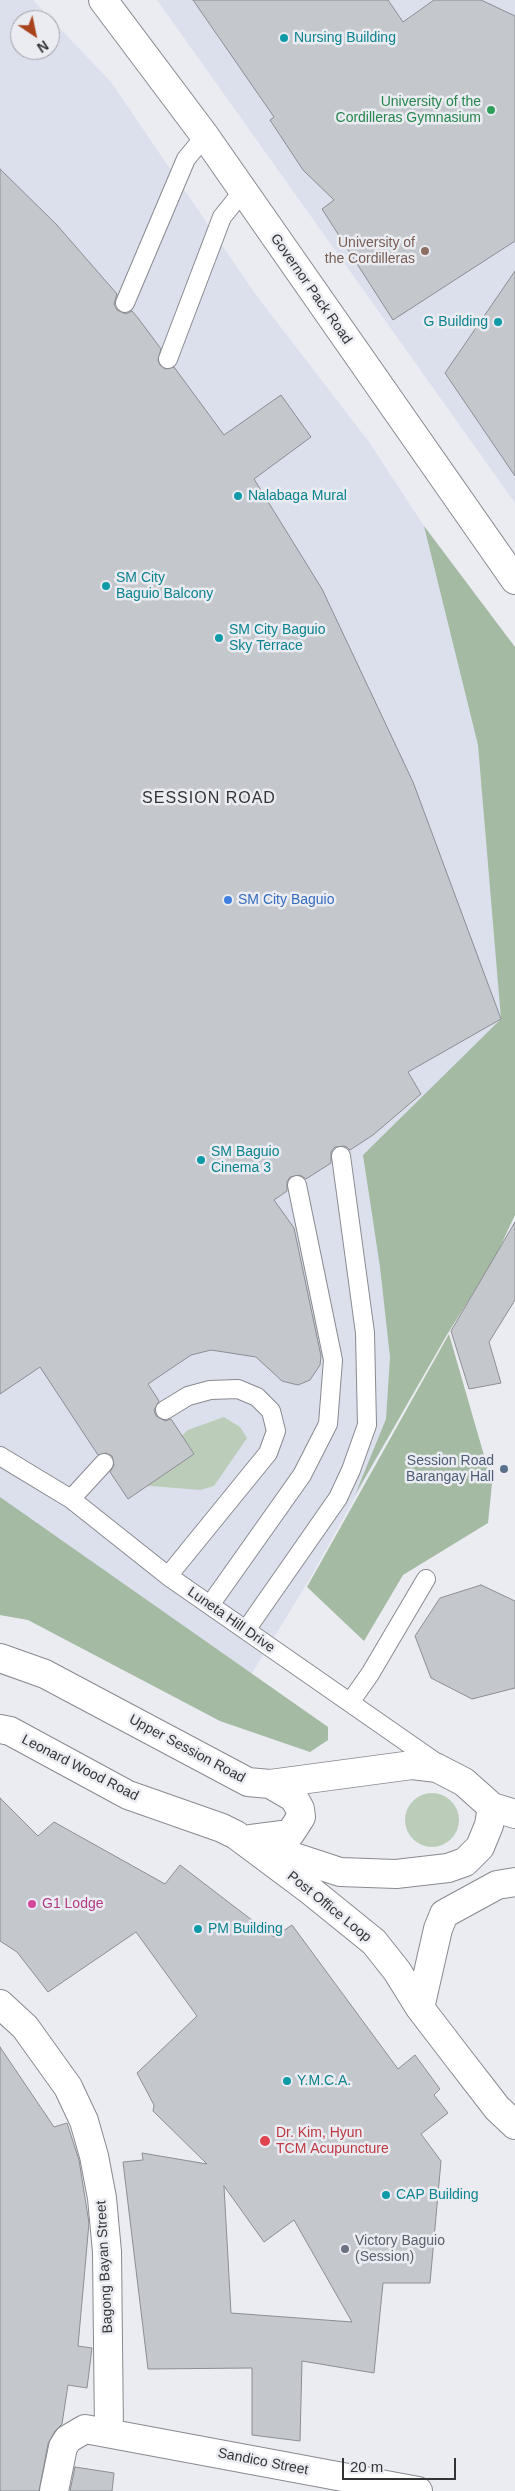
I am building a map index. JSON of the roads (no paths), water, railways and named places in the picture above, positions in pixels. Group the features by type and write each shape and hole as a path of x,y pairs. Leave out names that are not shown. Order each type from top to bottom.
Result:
{"main road":[{"name":"Governor Pack Road","path":"103,0 205,136 512,569"},
{"name":"Upper Session Road","path":"0,1658 46,1674 248,1782 270,1784 412,1765 437,1768 464,1782 503,1811 489,1825 480,1847 465,1862 448,1868 426,1871 396,1874 340,1872 244,1840"},
{"name":"Leonard Wood Road","path":"0,1730 10,1731 128,1795 222,1828 244,1840"},
{"path":"244,1840 290,1834 301,1817 300,1809 294,1798 270,1784"},
{"name":"Post Office Loop","path":"244,1840 374,1942 397,1971 420,2008 496,2108 515,2125"},
{"path":"420,2008 438,1929 444,1914 497,1885 515,1882"},
{"name":"Bagong Bayan Street","path":"0,2004 25,2027 68,2087 84,2121 94,2156 102,2198 107,2252 109,2432"},
{"path":"54,2491 63,2448 68,2439 84,2429 109,2432"},
{"name":"Sandico Street","path":"109,2432 418,2491"}],"lane":[{"path":"125,303 186,158 205,136"},
{"path":"168,359 222,217 243,191"},
{"path":"246,1630 338,1498 351,1470 367,1425 365,1332 341,1156"},
{"path":"210,1605 302,1476 328,1424 333,1360 297,1185"},
{"path":"165,1410 188,1396 210,1390 238,1389 257,1397 272,1411 276,1431 268,1453 168,1576"},
{"name":"Luneta Hill Drive","path":"0,1456 71,1499 168,1576 351,1701 464,1782"},
{"path":"71,1499 104,1463"},
{"path":"351,1701 370,1674 426,1579"}],"place":[{"name":"Nursing Building","path":"284,38"},
{"name":"University of the Cordilleras Gymnasium","path":"491,110"},
{"name":"University of the Cordilleras","path":"425,251"},
{"name":"G Building","path":"498,322"},
{"name":"Nalabaga Mural","path":"238,496"},
{"name":"SM City Baguio Balcony","path":"106,586"},
{"name":"SM City Baguio Sky Terrace","path":"219,638"},
{"name":"SM City Baguio","path":"228,900"},
{"name":"SM Baguio Cinema 3","path":"201,1160"},
{"name":"Session Road Barangay Hall","path":"504,1469"},
{"name":"G1 Lodge","path":"32,1904"},
{"name":"PM Building","path":"198,1929"},
{"name":"Y.M.C.A.","path":"287,2081"},
{"name":"Dr. Kim, Hyun TCM Acupuncture","path":"265,2141"},
{"name":"CAP Building","path":"386,2195"},
{"name":"Victory Baguio (Session)","path":"345,2249"}],"district":[{"name":"SESSION ROAD","path":"209,799"}]}
